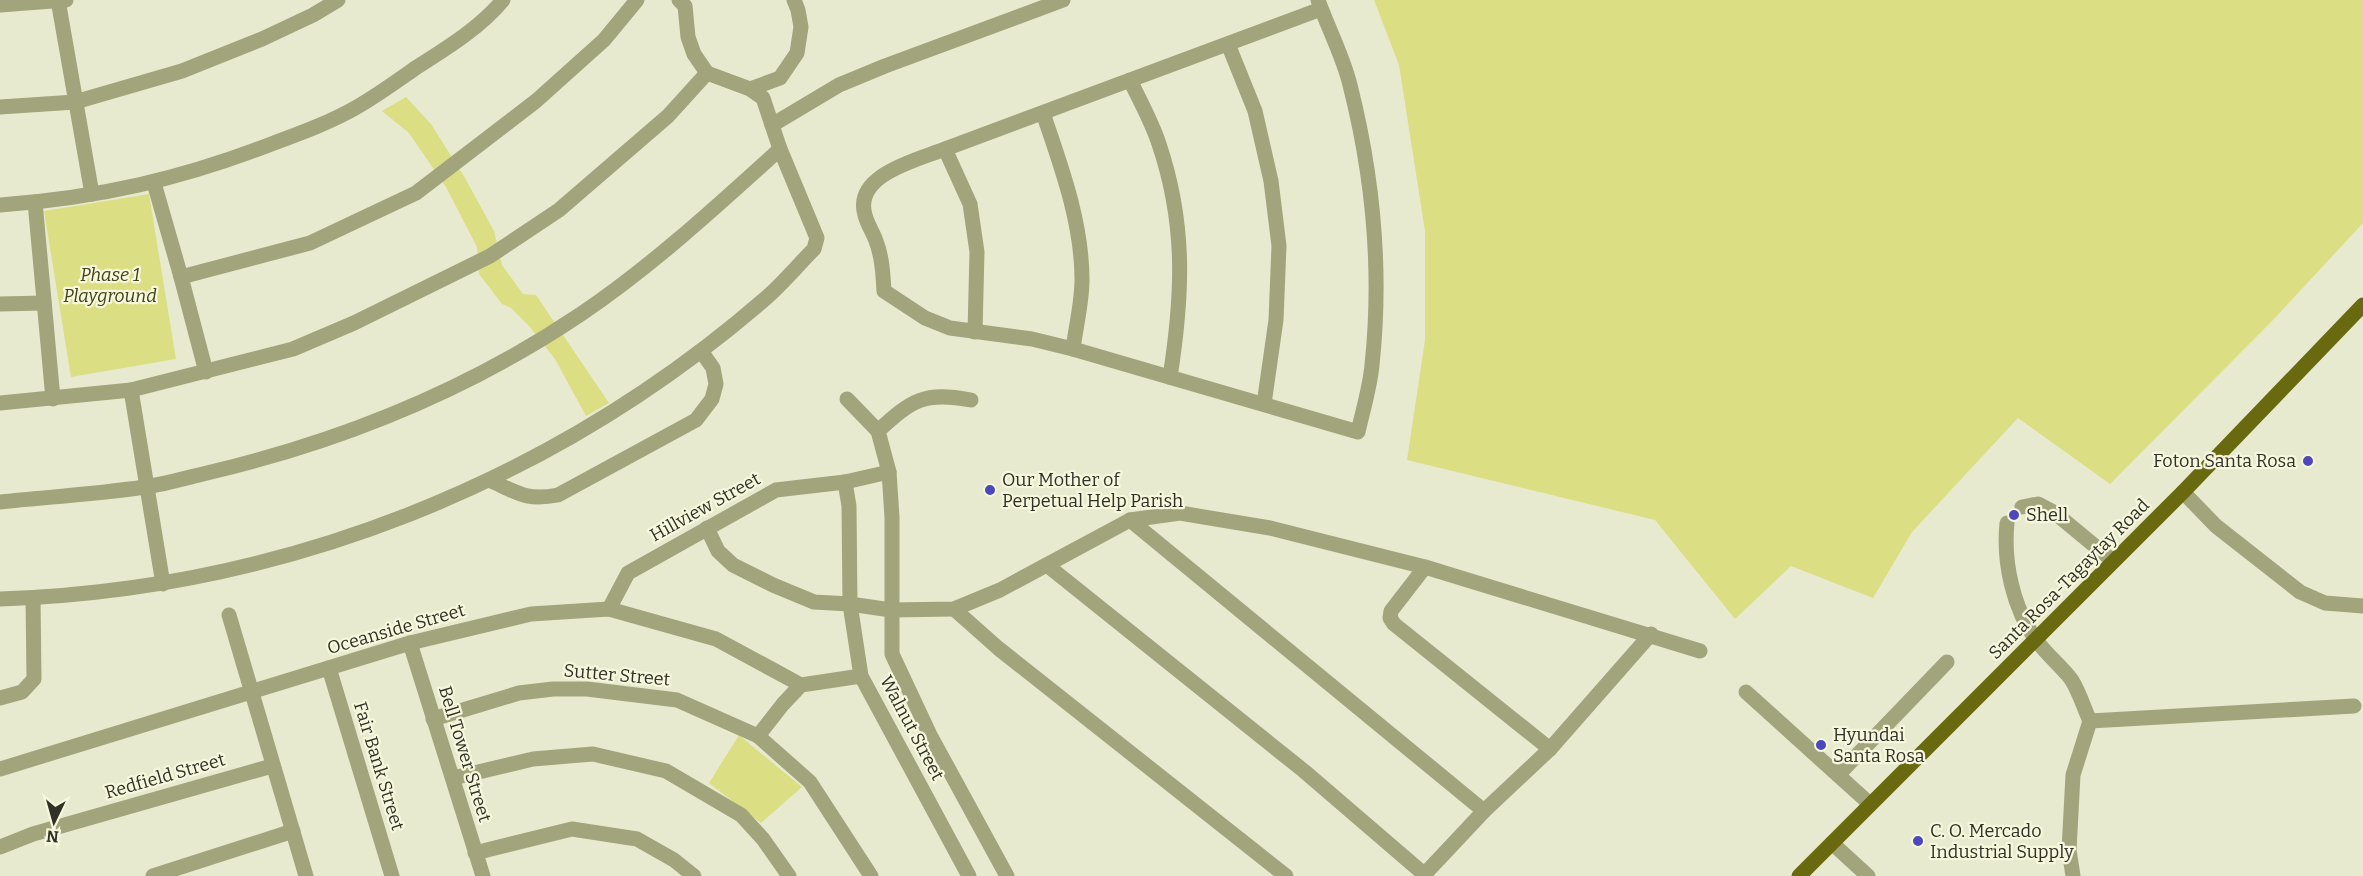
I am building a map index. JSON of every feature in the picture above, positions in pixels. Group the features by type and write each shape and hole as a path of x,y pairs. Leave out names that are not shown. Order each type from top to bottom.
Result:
{"main road":[{"name":"Santa Rosa-Tagaytay Road","path":"1799,876 2183,492 2363,304"}],"street":[{"path":"0,106 75,102 182,71 262,39 313,15 338,0"},
{"path":"0,205 92,194 154,183 218,165 300,134 356,108 441,52 495,10 503,0"},
{"path":"181,277 310,243 416,193 536,101 604,40 637,0"},
{"path":"0,599 33,598 163,584 237,569 346,538 414,514 542,453 608,415 701,351 768,296 814,249 817,238 780,149 764,98 750,89 707,73 694,54 688,37 685,6 679,0"},
{"path":"750,89 780,78 797,52 801,27 794,0"},
{"path":"772,125 839,85 1064,0"},
{"path":"0,5 61,1 75,102 92,194"},
{"path":"1320,5 1349,83 1367,167 1376,249 1372,368 1358,432 1073,349 1032,339 950,328 925,318 884,291 877,243 864,214 864,193 873,182 898,168 945,149 1228,44 1320,5"},
{"path":"1228,44 1255,111 1271,181 1279,246 1276,320 1264,404"},
{"path":"0,403 131,390 206,372 293,349 392,305 490,256 559,210 668,116 707,73"},
{"path":"1130,80 1159,142 1176,204 1181,256 1179,320 1170,377"},
{"path":"1043,113 1063,173 1077,231 1082,281 1073,349"},
{"path":"0,502 146,487 261,460 370,424 467,380 521,351 581,314 642,269 780,149"},
{"path":"945,149 970,204 977,252 975,332"},
{"path":"154,183 206,372"},
{"path":"35,202 53,399"},
{"path":"0,304 44,303"},
{"path":"489,480 523,496 538,499 558,495 696,420 712,399 716,384 712,368 701,351"},
{"path":"131,390 163,584"},
{"path":"878,431 901,410 921,399 939,395 970,400"},
{"path":"847,399 878,431 888,472 892,517 892,654 930,735 1008,876"},
{"name":"Hillview Street","path":"609,609 628,573 776,490 845,482 888,472"},
{"name":"Walnut Street","path":"845,482 849,506 850,604 861,676 969,876"},
{"path":"2183,492 2216,526 2300,592 2325,603 2363,606"},
{"path":"2022,507 2038,504 2055,513 2113,561"},
{"path":"707,528 718,551 733,565 772,585 814,602 891,610 954,609 1000,590 1130,520 1180,513 1270,528 1425,567 1701,651"},
{"path":"1130,520 1484,811"},
{"path":"2007,523 2005,543 2010,579 2019,607 2037,640 2072,680 2090,722 2073,776 2069,850 2073,876"},
{"path":"1047,566 1304,771 1424,875 1484,811 1550,749 1651,634"},
{"path":"1425,567 1391,611 1390,618 1394,624 1550,749"},
{"path":"0,699 22,692 33,679 33,598"},
{"name":"Oceanside Street","path":"0,769 410,643 531,614 609,609 716,639 801,685"},
{"path":"954,609 998,648 1286,876"},
{"path":"229,615 306,876"},
{"name":"Bell Tower Street","path":"410,643 483,876"},
{"path":"1838,775 1947,662"},
{"name":"Fair Bank Street","path":"329,668 392,876"},
{"path":"758,736 801,685 861,676"},
{"name":"Sutter Street","path":"432,719 519,693 553,689 587,689 677,700 758,736 810,782 871,876"},
{"path":"1746,692 1870,804"},
{"path":"2090,722 2354,706"},
{"path":"453,778 533,759 593,754 666,771 741,815 763,839 789,876"},
{"name":"Redfield Street","path":"0,847 33,834 272,766"},
{"path":"475,853 572,829 638,839 674,860 694,876"},
{"path":"153,876 293,831"},
{"path":"1832,843 1868,876"}],"green space":[{"path":"1374,0 2363,0 2363,223 2274,319 2110,484 2018,418 1912,532 1873,598 1791,566 1735,619 1655,520 1407,460 1425,340 1425,231 1399,65"},
{"path":"406,97 431,124 465,178 494,231 502,265 523,294 536,295 609,403 586,416 555,359 530,327 511,308 502,304 479,274 477,247 446,187 409,133 382,111"},
{"name":"Phase 1 Playground","path":"149,194 176,359 71,377 44,211"},
{"path":"739,735 802,787 761,823 709,783"}],"place":[{"name":"Foton Santa Rosa","path":"2308,461"},
{"name":"Our Mother of Perpetual Help Parish","path":"990,490"},
{"name":"Shell","path":"2014,515"},
{"name":"Hyundai Santa Rosa","path":"1821,745"},
{"name":"C. O. Mercado Industrial Supply","path":"1918,841"}]}
